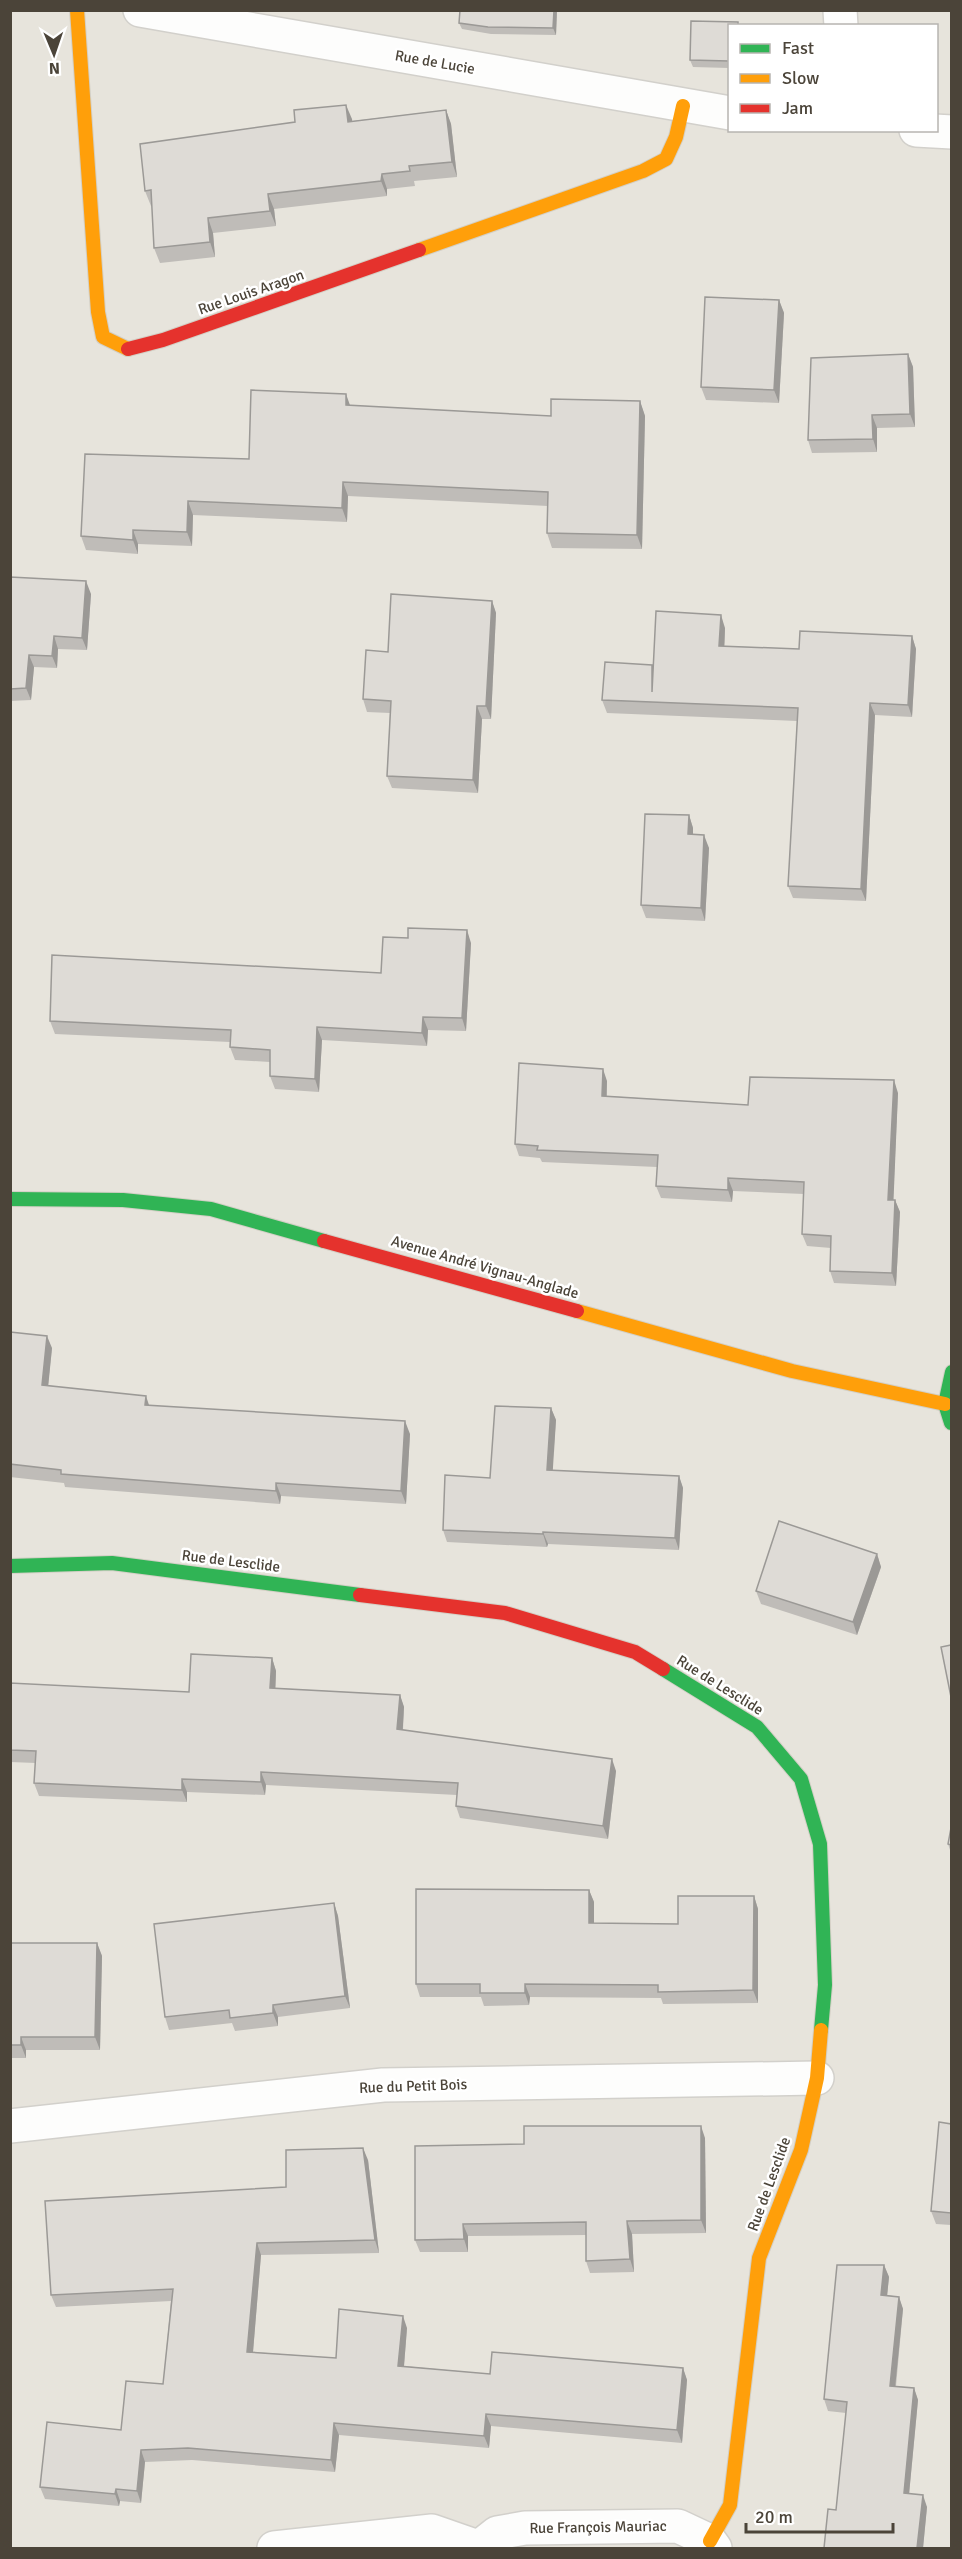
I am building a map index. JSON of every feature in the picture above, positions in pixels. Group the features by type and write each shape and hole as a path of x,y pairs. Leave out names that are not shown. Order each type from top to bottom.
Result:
{"street":[{"name":"Rue Louis Aragon","path":"76,10 98,312 103,337 127,349 163,340 643,171 666,159 676,137 683,106"},
{"name":"Rue de Lucie","path":"140,10 728,113"},
{"name":"Avenue André Vignau-Anglade","path":"10,1199 32,1197 123,1200 211,1209 792,1371 945,1404"},
{"path":"951,1372 945,1404 951,1425"},
{"name":"Rue de Lesclide","path":"10,1566 112,1563 505,1613 635,1652 757,1726 801,1779 820,1844 825,1985 817,2078 801,2150 759,2258 730,2505 713,2545"},
{"name":"Rue du Petit Bois","path":"10,2126 383,2085 817,2078"},
{"name":"Rue François Mauriac","path":"274,2548 432,2531 478,2548 497,2533 525,2528 678,2526 713,2545"}],"shaded area":[{"path":"11,11 951,11 951,2548 11,2548"}],"building":[{"path":"460,10 554,10 553,28 488,27 459,23"},
{"path":"691,21 738,22 738,24 728,24 728,61 690,60"},
{"path":"346,105 348,122 446,110 452,162 409,166 410,171 382,174 381,181 268,194 270,211 208,218 210,242 154,248 151,190 145,191 140,144 295,122 294,110"},
{"path":"705,297 779,300 774,390 701,387"},
{"path":"908,354 910,414 872,415 873,439 808,440 811,358"},
{"path":"251,390 346,394 346,405 551,416 551,399 640,401 637,535 547,533 548,492 343,482 342,508 188,501 187,532 133,530 133,540 81,536 85,454 249,459"},
{"path":"10,577 86,581 82,638 54,636 52,656 29,655 26,688 10,689"},
{"path":"391,594 492,601 486,706 477,706 473,780 387,776 391,701 363,699 366,650 388,652"},
{"path":"656,611 721,615 719,646 799,649 800,631 912,636 908,705 870,703 861,889 788,886 798,708 602,700 605,662 652,665 652,692"},
{"path":"645,814 689,815 688,834 704,835 701,908 641,905"},
{"path":"408,928 467,930 462,1018 423,1017 422,1033 317,1027 315,1079 270,1076 270,1050 230,1047 231,1030 50,1021 52,955 381,973 383,937 408,938"},
{"path":"519,1063 603,1069 602,1096 748,1105 750,1077 894,1080 888,1200 895,1200 892,1273 830,1271 831,1236 802,1234 804,1182 728,1178 728,1190 656,1186 658,1155 537,1150 538,1146 515,1144"},
{"path":"10,1332 47,1336 42,1385 146,1396 145,1405 405,1421 401,1491 276,1483 276,1491 61,1474 61,1470 10,1464"},
{"path":"495,1406 551,1408 547,1470 679,1476 675,1538 443,1530 445,1475 490,1478"},
{"path":"779,1521 877,1554 853,1622 756,1591"},
{"path":"951,1645 951,1697 941,1647"},
{"path":"191,1654 272,1658 270,1688 400,1695 397,1729 612,1759 603,1826 456,1806 458,1783 261,1772 261,1782 182,1779 182,1790 34,1783 36,1751 10,1750 10,1683 189,1692"},
{"path":"951,1828 951,1845 948,1844"},
{"path":"416,1889 589,1890 589,1923 678,1924 678,1896 754,1896 753,1990 658,1992 658,1985 525,1984 525,1993 480,1993 480,1984 416,1984"},
{"path":"334,1903 345,1996 273,2005 273,2013 230,2018 229,2010 165,2017 154,1924"},
{"path":"10,1943 97,1943 95,2037 21,2037 21,2045 10,2045"},
{"path":"939,2122 951,2124 951,2213 931,2211"},
{"path":"524,2126 701,2126 701,2220 627,2221 630,2259 586,2261 586,2222 463,2224 464,2239 415,2240 415,2146 524,2144"},
{"path":"363,2148 375,2240 257,2243 247,2352 336,2358 339,2309 403,2316 398,2366 490,2374 492,2352 683,2368 677,2430 486,2414 484,2436 334,2423 331,2460 188,2448 141,2450 137,2491 116,2489 115,2494 40,2487 47,2422 121,2430 126,2381 163,2384 173,2289 51,2295 45,2201 286,2187 286,2150"},
{"path":"837,2265 884,2265 881,2295 899,2297 890,2386 914,2388 904,2493 923,2495 917,2548 824,2548 828,2509 836,2510 847,2402 824,2399"}],"traffic: fast":[{"path":"10,1199 123,1200 211,1209 324,1241"},
{"path":"951,1423 945,1404 952,1372"},
{"path":"10,1566 112,1563 360,1595"},
{"path":"663,1669 757,1727 801,1779 820,1844 825,1985 821,2030"}],"traffic: slow":[{"path":"77,10 98,312 103,337 128,349"},
{"path":"419,250 643,171 666,159 676,137 683,106"},
{"path":"577,1311 792,1371 945,1404"},
{"path":"710,2541 730,2505 759,2258 801,2150 817,2078 821,2030"}],"traffic: jam":[{"path":"128,349 163,340 419,250"},
{"path":"324,1241 577,1311"},
{"path":"360,1595 505,1613 635,1652 663,1669"}]}
